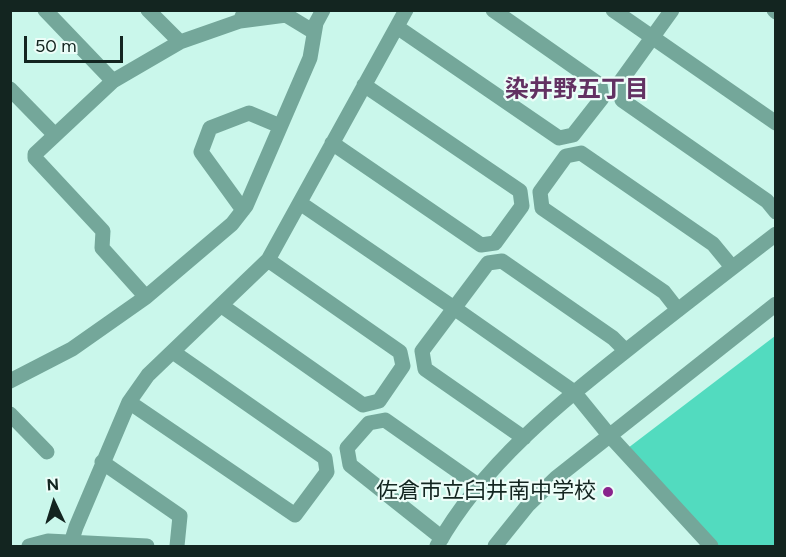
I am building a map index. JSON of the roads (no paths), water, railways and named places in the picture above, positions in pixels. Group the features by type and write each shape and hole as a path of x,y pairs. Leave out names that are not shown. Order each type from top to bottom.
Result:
{"street":[{"path":"45,10 113,81"},
{"path":"148,10 180,42"},
{"path":"10,381 72,349 146,297 232,224 243,210 310,58 316,24 323,10"},
{"path":"70,544 102,462 129,402 148,375 268,260 405,10"},
{"path":"397,27 559,138 573,135 602,98 600,85 493,10"},
{"path":"613,10 776,123"},
{"path":"672,10 618,85 622,100 767,201 776,212"},
{"path":"146,297 102,248 103,231 35,158 35,154 113,81 180,42 243,16 286,15 314,32"},
{"path":"332,143 481,245 495,243 522,206 520,191 364,85"},
{"path":"10,89 54,134"},
{"path":"243,210 201,152 210,128 249,112 280,126"},
{"path":"678,310 664,292 542,207 540,192 566,156 582,153 713,244 732,267"},
{"path":"300,203 574,392 609,435 711,546"},
{"path":"478,486 385,420 369,423 347,448 350,465 440,542 478,486 524,438 574,392 776,234"},
{"path":"222,306 363,405 379,401 403,366 400,351 268,260"},
{"path":"524,438 425,369 422,351 488,263 502,261 613,338 626,351"},
{"path":"495,546 528,505 556,478 776,304"},
{"path":"129,402 295,515 327,472 325,458 173,352"},
{"path":"10,414 47,452"},
{"path":"102,462 180,516 177,546"},
{"path":"29,546 48,541 70,544 147,546"}],"place":[{"name":"佐倉市立臼井南中学校","path":"608,492"}],"district":[{"name":"染井野五丁目","path":"577,90"}]}
